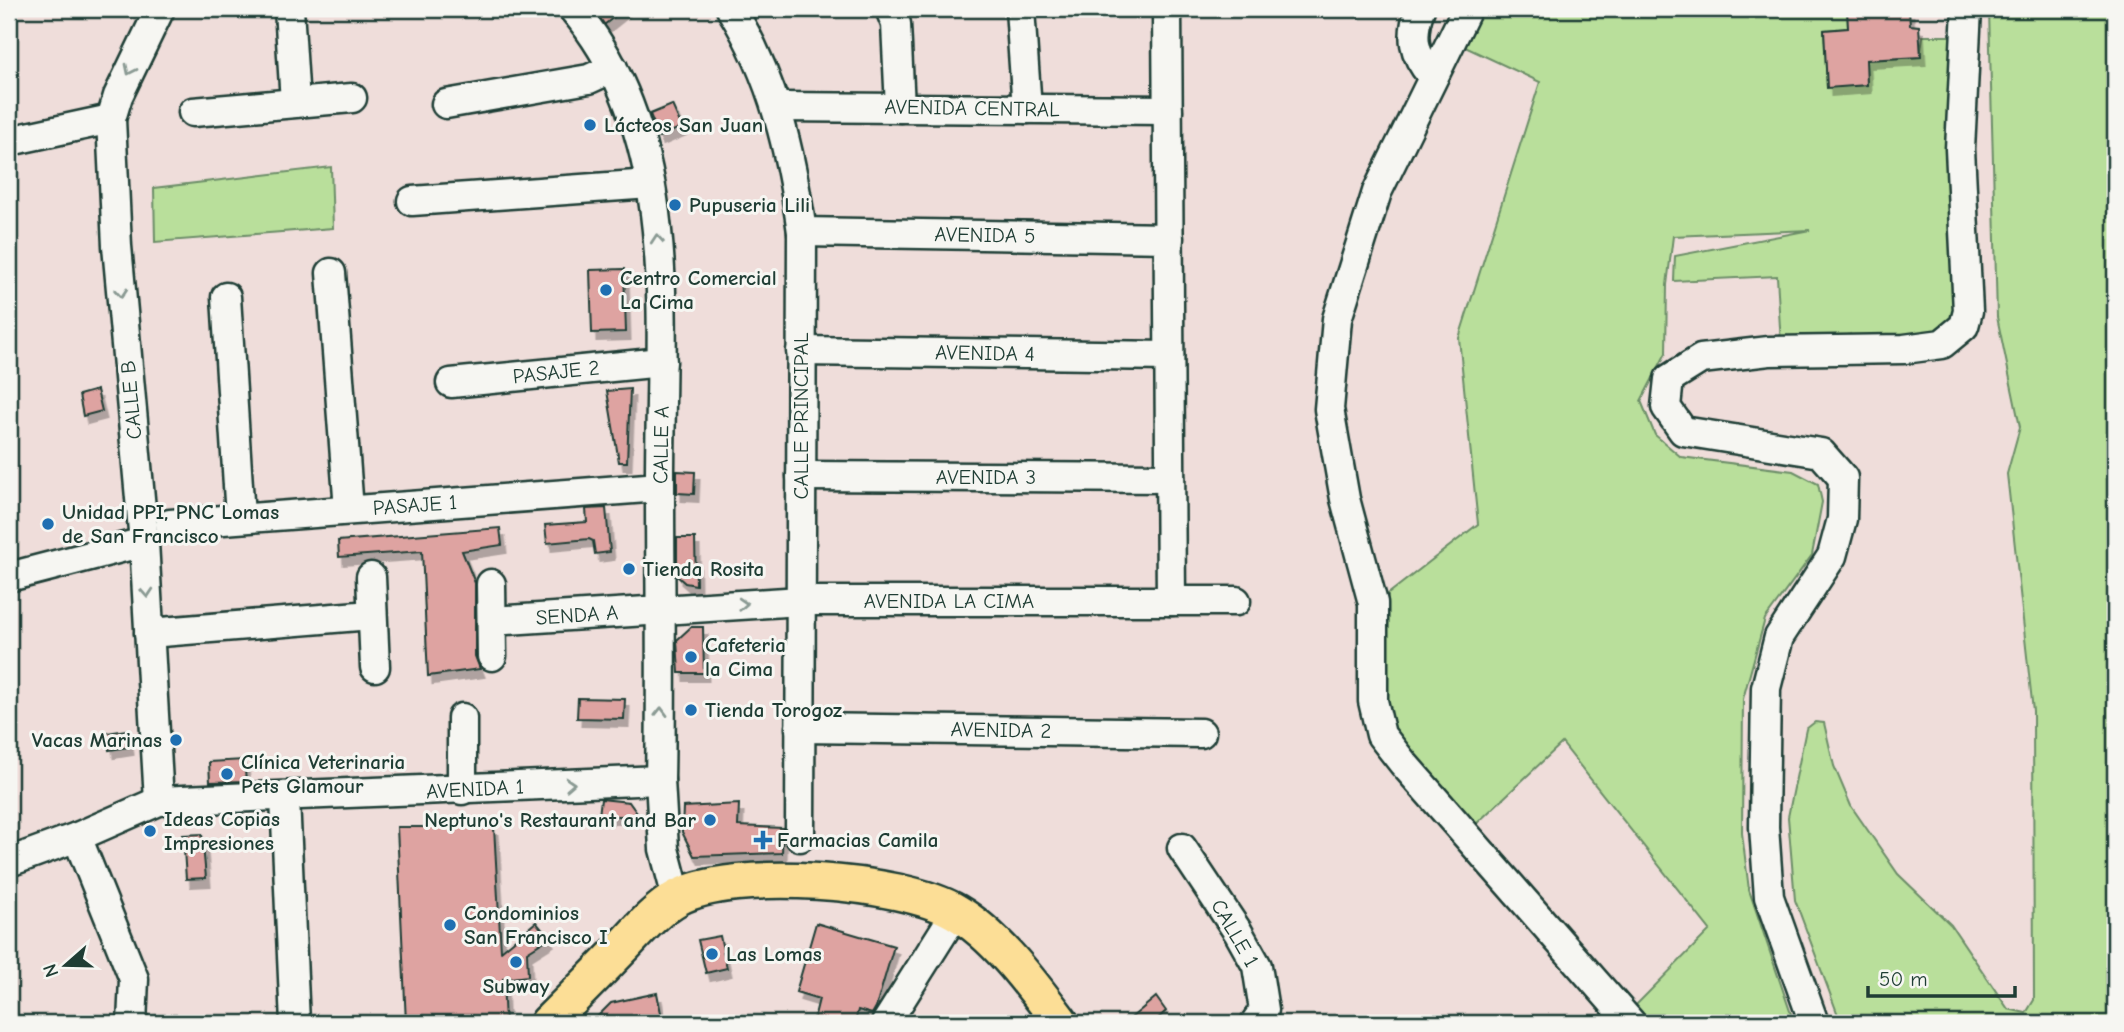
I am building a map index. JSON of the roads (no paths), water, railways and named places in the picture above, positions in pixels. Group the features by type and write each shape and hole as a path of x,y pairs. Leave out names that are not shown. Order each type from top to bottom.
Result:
{"main road":[{"path":"548,1023 653,916 677,898 709,885 801,881 896,890 956,912 1025,975 1061,1023"}],"street":[{"name":"CALLE B","path":"159,802 144,542 117,246 111,119 118,96 160,9"},
{"path":"289,9 295,102"},
{"name":"CALLE A","path":"573,9 613,68 644,153 650,184 658,254 662,362 660,780 664,849 677,898"},
{"name":"CALLE PRINCIPAL","path":"732,9 777,107 792,162 802,232 800,837"},
{"path":"890,9 896,24 900,108"},
{"path":"1020,9 1027,109"},
{"path":"1167,9 1171,601"},
{"path":"1420,9 1415,22 1413,50 1432,76"},
{"path":"1467,9 1377,192 1337,319 1329,409 1345,499 1373,603 1373,701 1381,735 1403,763 1631,1023"},
{"path":"1814,1023 1769,897 1764,827 1766,688 1779,637 1832,556 1842,519 1843,478 1821,453 1683,431 1666,407 1669,379 1701,359 1769,351 1903,349 1942,344 1964,326 1968,311 1960,149 1968,9"},
{"path":"446,104 589,79 613,68"},
{"path":"193,112 352,98"},
{"name":"AVENIDA CENTRAL","path":"777,107 1168,110"},
{"path":"9,141 111,119"},
{"path":"412,201 650,184"},
{"name":"AVENIDA 5","path":"802,232 1168,238"},
{"path":"331,273 349,510"},
{"path":"226,297 240,517"},
{"name":"AVENIDA 4","path":"802,351 1169,356"},
{"name":"PASAJE 2","path":"450,383 662,362"},
{"name":"AVENIDA 3","path":"801,476 1170,478"},
{"name":"PASAJE 1","path":"170,524 660,488"},
{"path":"9,577 144,542"},
{"path":"371,577 374,667"},
{"path":"491,584 492,656"},
{"name":"AVENIDA LA CIMA","path":"662,608 801,601 1236,601"},
{"name":"SENDA A","path":"492,621 662,608"},
{"path":"149,633 371,615"},
{"path":"462,718 462,790"},
{"name":"AVENIDA 2","path":"800,728 1201,733"},
{"name":"AVENIDA 1","path":"9,862 159,802 660,780"},
{"path":"285,798 295,1023"},
{"path":"77,837 134,979 132,1023"},
{"name":"CALLE 1","path":"1182,848 1238,932 1257,966 1264,1010 1255,1023"},
{"path":"898,1019 956,912"}],"place":[{"name":"Lácteos San Juan","path":"590,125"},
{"name":"Pupuseria Lili","path":"675,205"},
{"name":"Centro Comercial La Cima","path":"606,290"},
{"name":"Unidad PPI, PNC Lomas de San Francisco","path":"48,524"},
{"name":"Tienda Rosita","path":"629,569"},
{"name":"Cafeteria la Cima","path":"691,657"},
{"name":"Tienda Torogoz","path":"691,710"},
{"name":"Vacas Marinas","path":"176,740"},
{"name":"Clínica Veterinaria Pets Glamour","path":"227,774"},
{"name":"Neptuno's Restaurant and Bar","path":"710,820"},
{"name":"Ideas Copias Impresiones","path":"150,831"},
{"name":"Farmacias Camila","path":"763,840"},
{"name":"Condominios San Francisco I","path":"450,925"},
{"name":"Las Lomas","path":"712,954"},
{"name":"Subway","path":"516,962"}]}
